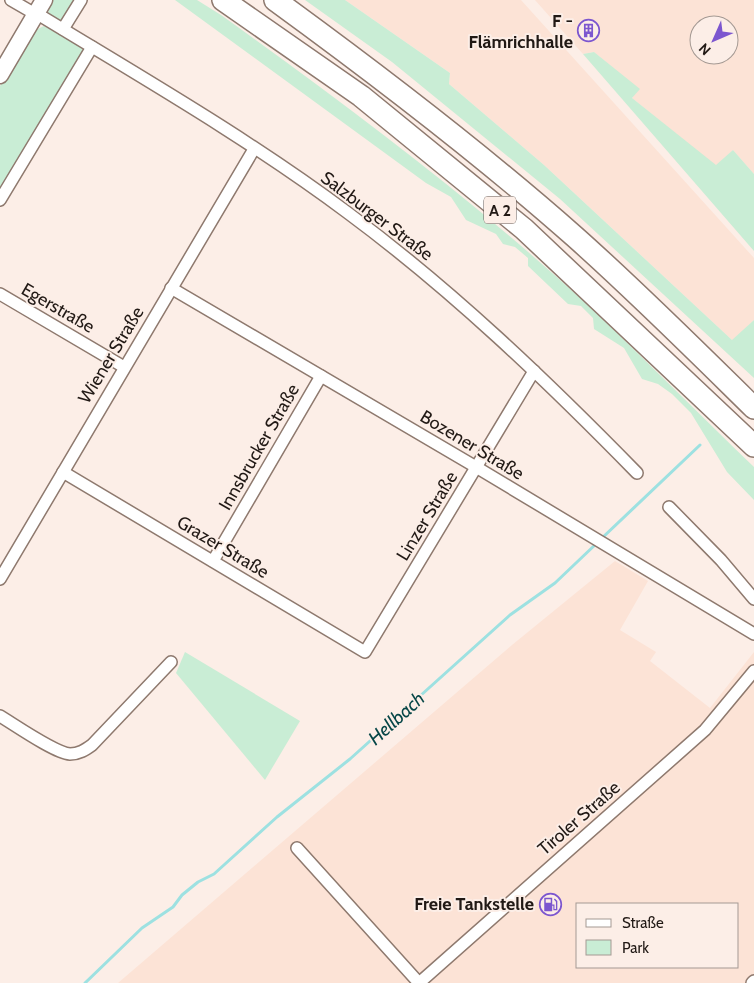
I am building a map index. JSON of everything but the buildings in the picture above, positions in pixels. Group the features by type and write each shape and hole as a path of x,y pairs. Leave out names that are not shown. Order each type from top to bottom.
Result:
{"highway":[{"name":"A 2","path":"224,0 361,96 524,229 754,446"},
{"name":"A 2","path":"275,0 380,77 523,192 618,277 754,408"}],"main road":[{"path":"0,54 34,8"},
{"path":"0,75 34,8"}],"street":[{"name":"Salzburger Straße","path":"11,0 34,8 63,29 254,148 346,212 440,286 534,371 637,473"},
{"path":"63,29 81,0"},
{"path":"0,200 92,47"},
{"name":"Wiener Straße","path":"0,579 254,148"},
{"name":"Bozener Straße","path":"171,288 476,467 754,634"},
{"name":"Egerstraße","path":"0,294 124,367"},
{"name":"Linzer Straße","path":"365,652 534,371"},
{"name":"Innsbrucker Straße","path":"212,561 321,376"},
{"name":"Grazer Straße","path":"63,472 365,652"},
{"path":"670,507 721,560 754,599"},
{"path":"0,716 59,751 70,754 82,752 92,745 138,699 171,662"},
{"name":"Tiroler Straße","path":"297,848 419,983 705,730 754,671"}],"shaded area":[{"path":"345,0 521,0 754,258 754,320 733,341 544,165 449,84 450,73"},
{"path":"535,0 754,0 754,174 733,150 716,166 632,98 639,89 594,52 583,54"},
{"path":"615,561 648,581 620,630 656,652 650,661 710,708 754,652 754,983 118,983 512,645"}],"green space":[{"path":"51,0 76,0 64,20 58,22 48,13"},
{"path":"175,0 197,0 221,15 405,151 537,260 580,298 754,467 754,500 727,472 691,413 672,394 658,384 642,379 624,348 594,329 593,318 581,306 568,304 528,266 528,258 515,247 503,244 496,234 466,220 451,197 426,183"},
{"path":"305,0 345,0 450,73 449,84 544,165 732,340 754,320 754,378 560,199 392,62"},
{"path":"44,26 81,46 83,52 0,190 0,86 33,31"},
{"path":"594,52 640,89 632,98 716,165 733,150 754,174 754,251 583,54"},
{"path":"185,652 300,721 265,780 176,673"}],"waterway":[{"name":"Hellbach","path":"601,539 700,445"},
{"name":"Hellbach","path":"85,983 142,928 173,907 182,895 198,882 214,874 277,817 350,759 510,615 555,583 597,543"}],"place":[{"name":"F - Flämrichhalle","path":"589,31"},
{"name":"Freie Tankstelle","path":"550,904"}]}
